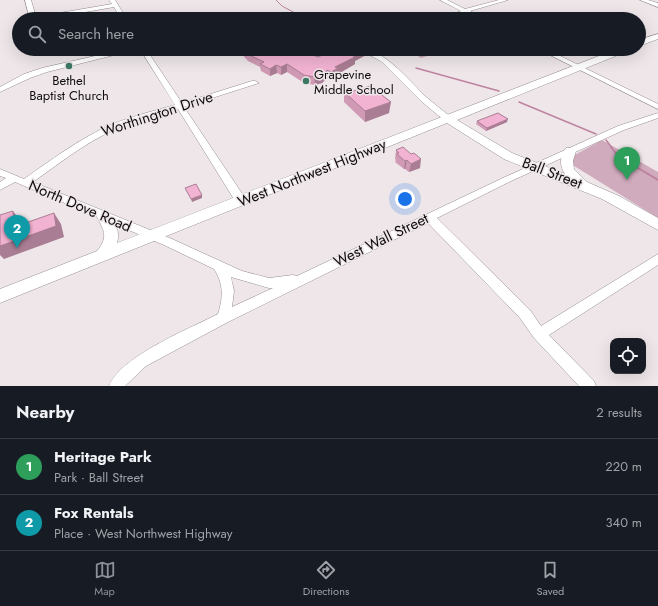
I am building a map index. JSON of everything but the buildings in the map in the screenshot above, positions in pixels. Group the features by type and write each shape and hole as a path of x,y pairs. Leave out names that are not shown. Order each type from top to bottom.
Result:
{"main road":[{"path":"646,40 658,36"},
{"name":"West Northwest Highway","path":"0,296 100,257 156,238 241,201 608,56"},
{"name":"Ball Street","path":"448,119 488,145 533,167 583,185 618,201 658,225"},
{"path":"570,151 566,161 566,166 583,185"},
{"path":"100,257 109,248 113,230 104,217"}],"street":[{"path":"28,0 31,12"},
{"path":"443,0 468,12"},
{"path":"475,0 485,5"},
{"path":"464,10 505,0"},
{"path":"643,0 658,5"},
{"path":"70,12 114,2 120,12"},
{"path":"0,90 27,76 45,70 105,56"},
{"path":"148,56 241,201"},
{"path":"375,56 384,61 424,99 448,119"},
{"path":"555,56 658,107"},
{"name":"Worthington Drive","path":"25,183 106,129 255,83"},
{"name":"West Wall Street","path":"116,386 129,371 142,361 223,318 533,167 626,126 658,115"},
{"name":"North Dove Road","path":"0,172 197,255 240,276 269,283 305,278"},
{"path":"0,187 14,178"},
{"path":"429,217 525,314 539,334 589,386"},
{"path":"539,334 658,258"},
{"path":"218,266 224,272 228,290 228,303 223,318"}],"shaded area":[{"path":"602,140 658,172 658,218 571,164 569,158"}],"waterway":[{"path":"276,0 282,6 293,12"},
{"path":"416,68 499,91"},
{"path":"519,102 596,134"},
{"path":"606,140 612,148"},
{"path":"611,147 618,156 658,180"}],"place":[{"name":"Bethel Baptist Church","path":"69,66"},
{"name":"Grapevine Middle School","path":"306,81"},
{"name":"Heritage Park","path":"627,180"},
{"name":"Fox Rentals","path":"17,248"}]}
